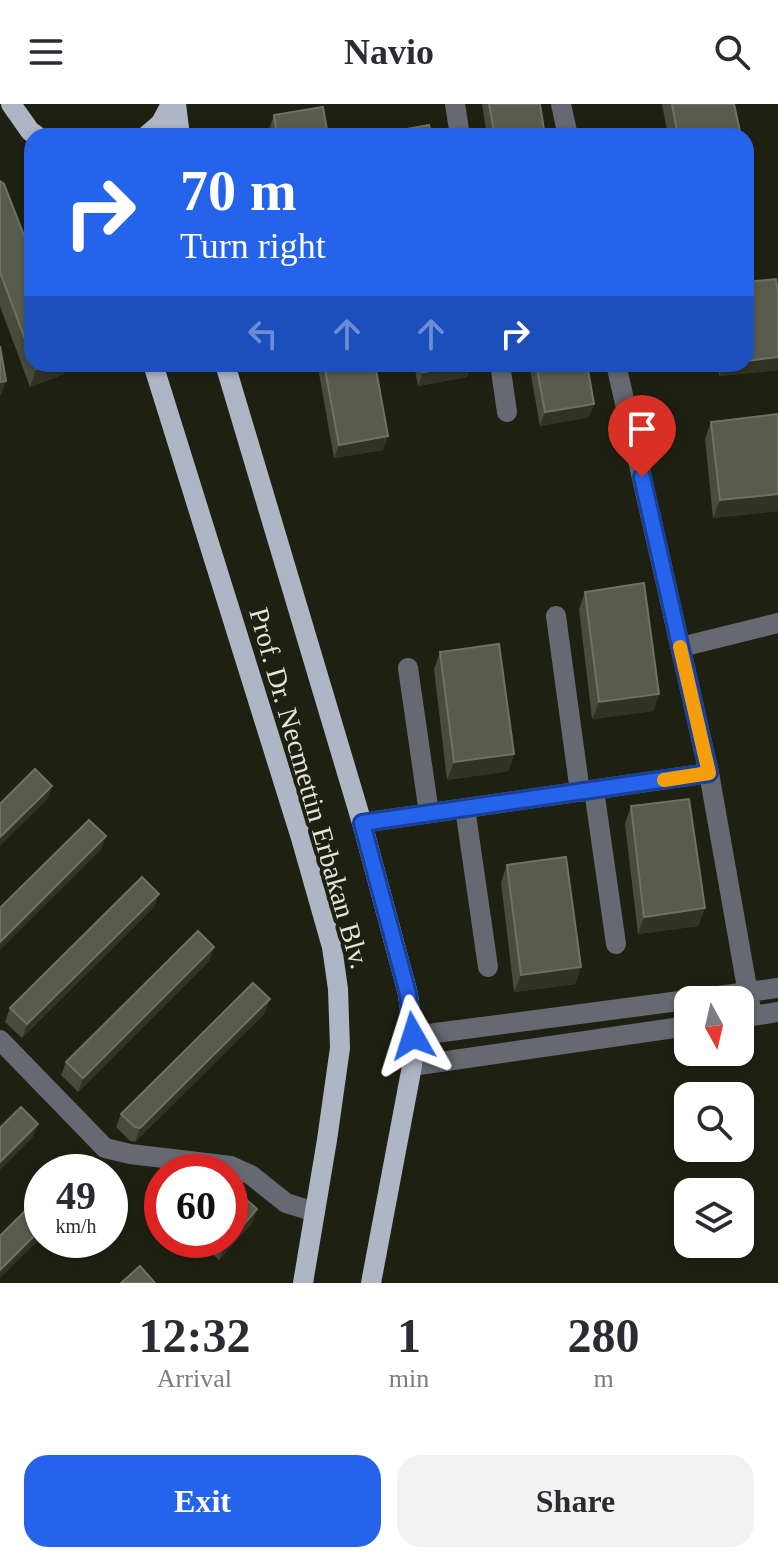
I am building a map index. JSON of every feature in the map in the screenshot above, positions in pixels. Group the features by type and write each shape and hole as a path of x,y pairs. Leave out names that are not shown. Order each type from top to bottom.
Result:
{"main road":[{"path":"155,128 173,104"},
{"path":"173,104 178,128"},
{"path":"8,107 27,128"},
{"name":"Prof. Dr. Necmettin Erbakan Blv.","path":"155,372 332,947 338,989 340,1048 303,1283"},
{"name":"Prof. Dr. Necmettin Erbakan Blv.","path":"227,372 362,823 408,994 413,1036 412,1066 371,1283"}],"street":[{"path":"455,104 459,128"},
{"path":"561,104 566,128"},
{"path":"501,372 507,412"},
{"path":"618,372 709,773 747,986"},
{"path":"556,616 616,944"},
{"path":"681,647 778,623"},
{"path":"408,668 429,813"},
{"path":"362,823 709,773"},
{"path":"465,808 488,967"},
{"path":"754,990 778,988"},
{"path":"413,1036 674,1001"},
{"path":"754,1016 778,1012"},
{"path":"412,1066 674,1028"},
{"path":"0,1040 105,1148 130,1154 231,1166 251,1175 286,1203 315,1212"}],"building":[{"path":"489,104 540,104 544,128 494,128"},
{"path":"672,104 734,104 739,128 676,128"},
{"path":"323,107 327,128 276,128 274,115"},
{"path":"0,181 4,184 24,235 24,336 0,272"},
{"path":"776,279 778,357 754,360 754,281"},
{"path":"0,346 6,381 0,382"},
{"path":"325,372 376,372 388,436 339,445"},
{"path":"538,372 588,372 594,404 545,412"},
{"path":"778,414 778,494 720,500 711,422"},
{"path":"644,583 659,694 599,702 585,592"},
{"path":"499,644 514,754 454,762 440,652"},
{"path":"35,769 52,786 0,837 0,804"},
{"path":"689,799 705,908 644,917 631,806"},
{"path":"89,820 106,836 0,942 0,908"},
{"path":"566,857 581,967 521,975 507,865"},
{"path":"142,877 159,894 27,1024 10,1008"},
{"path":"198,931 214,947 83,1078 66,1062"},
{"path":"253,983 270,999 140,1128 135,1127 121,1114"},
{"path":"21,1107 38,1124 0,1162 0,1128"},
{"path":"248,1201 257,1209 248,1219"},
{"path":"24,1212 24,1246 0,1270 0,1236"},
{"path":"140,1266 155,1283 121,1283"}],"slow traffic":[{"path":"664,780 709,773 680,647"}],"route":[{"path":"413,1036 408,994 362,823 709,773 642,477"}]}
